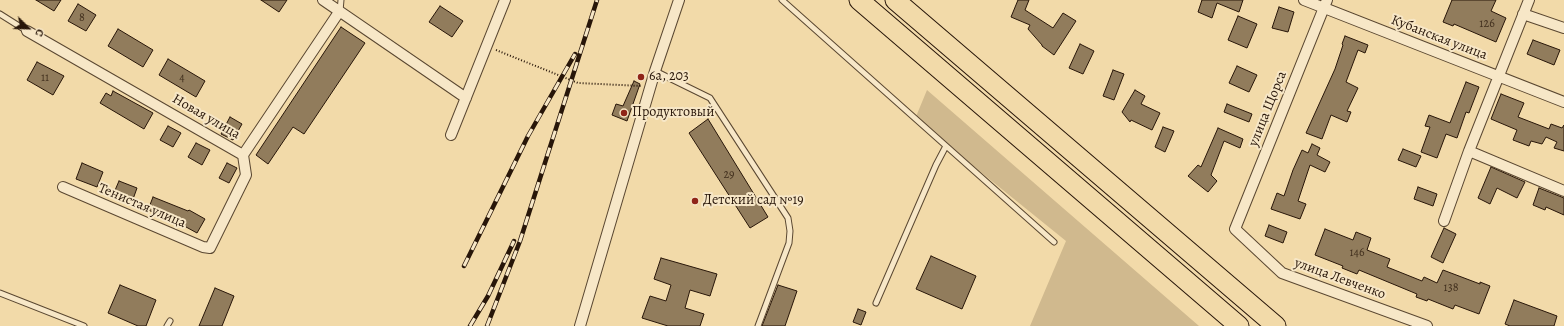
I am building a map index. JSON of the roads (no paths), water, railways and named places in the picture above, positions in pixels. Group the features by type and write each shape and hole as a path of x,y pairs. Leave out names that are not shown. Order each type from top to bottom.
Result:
{"highway":[{"path":"859,0 1236,324"},
{"path":"895,0 1276,326"}],"street":[{"path":"322,0 466,98"},
{"path":"450,135 505,0"},
{"path":"580,326 650,86 679,0"},
{"name":"Кубанская улица","path":"1304,0 1326,4 1564,102"},
{"path":"1444,221 1469,151 1529,0"},
{"name":"улица Щорса","path":"1234,229 1326,4"},
{"name":"Новая улица","path":"27,31 243,155 340,12"},
{"path":"1523,14 1564,28"},
{"path":"1469,151 1564,191"},
{"name":"Тенистая улица","path":"63,188 203,247 210,248 246,175 243,155"},
{"name":"улица Левченко","path":"1234,229 1282,273 1427,326"}],"lane":[{"path":"340,12 341,0"},
{"path":"782,0 1054,242"},
{"path":"0,14 27,31"},
{"path":"655,72 710,98 788,218 790,231 789,243 758,326"},
{"path":"876,303 936,165 946,146"},
{"path":"0,293 84,326"}],"railway":[{"path":"487,326 520,241 597,0"},
{"path":"464,266 528,136 575,54"},
{"path":"470,326 488,296 514,241"}],"place":[{"name":"6a, 203","path":"641,77"},
{"name":"Продуктовый","path":"624,113"},
{"name":"Детский сад №19","path":"695,201"}]}
